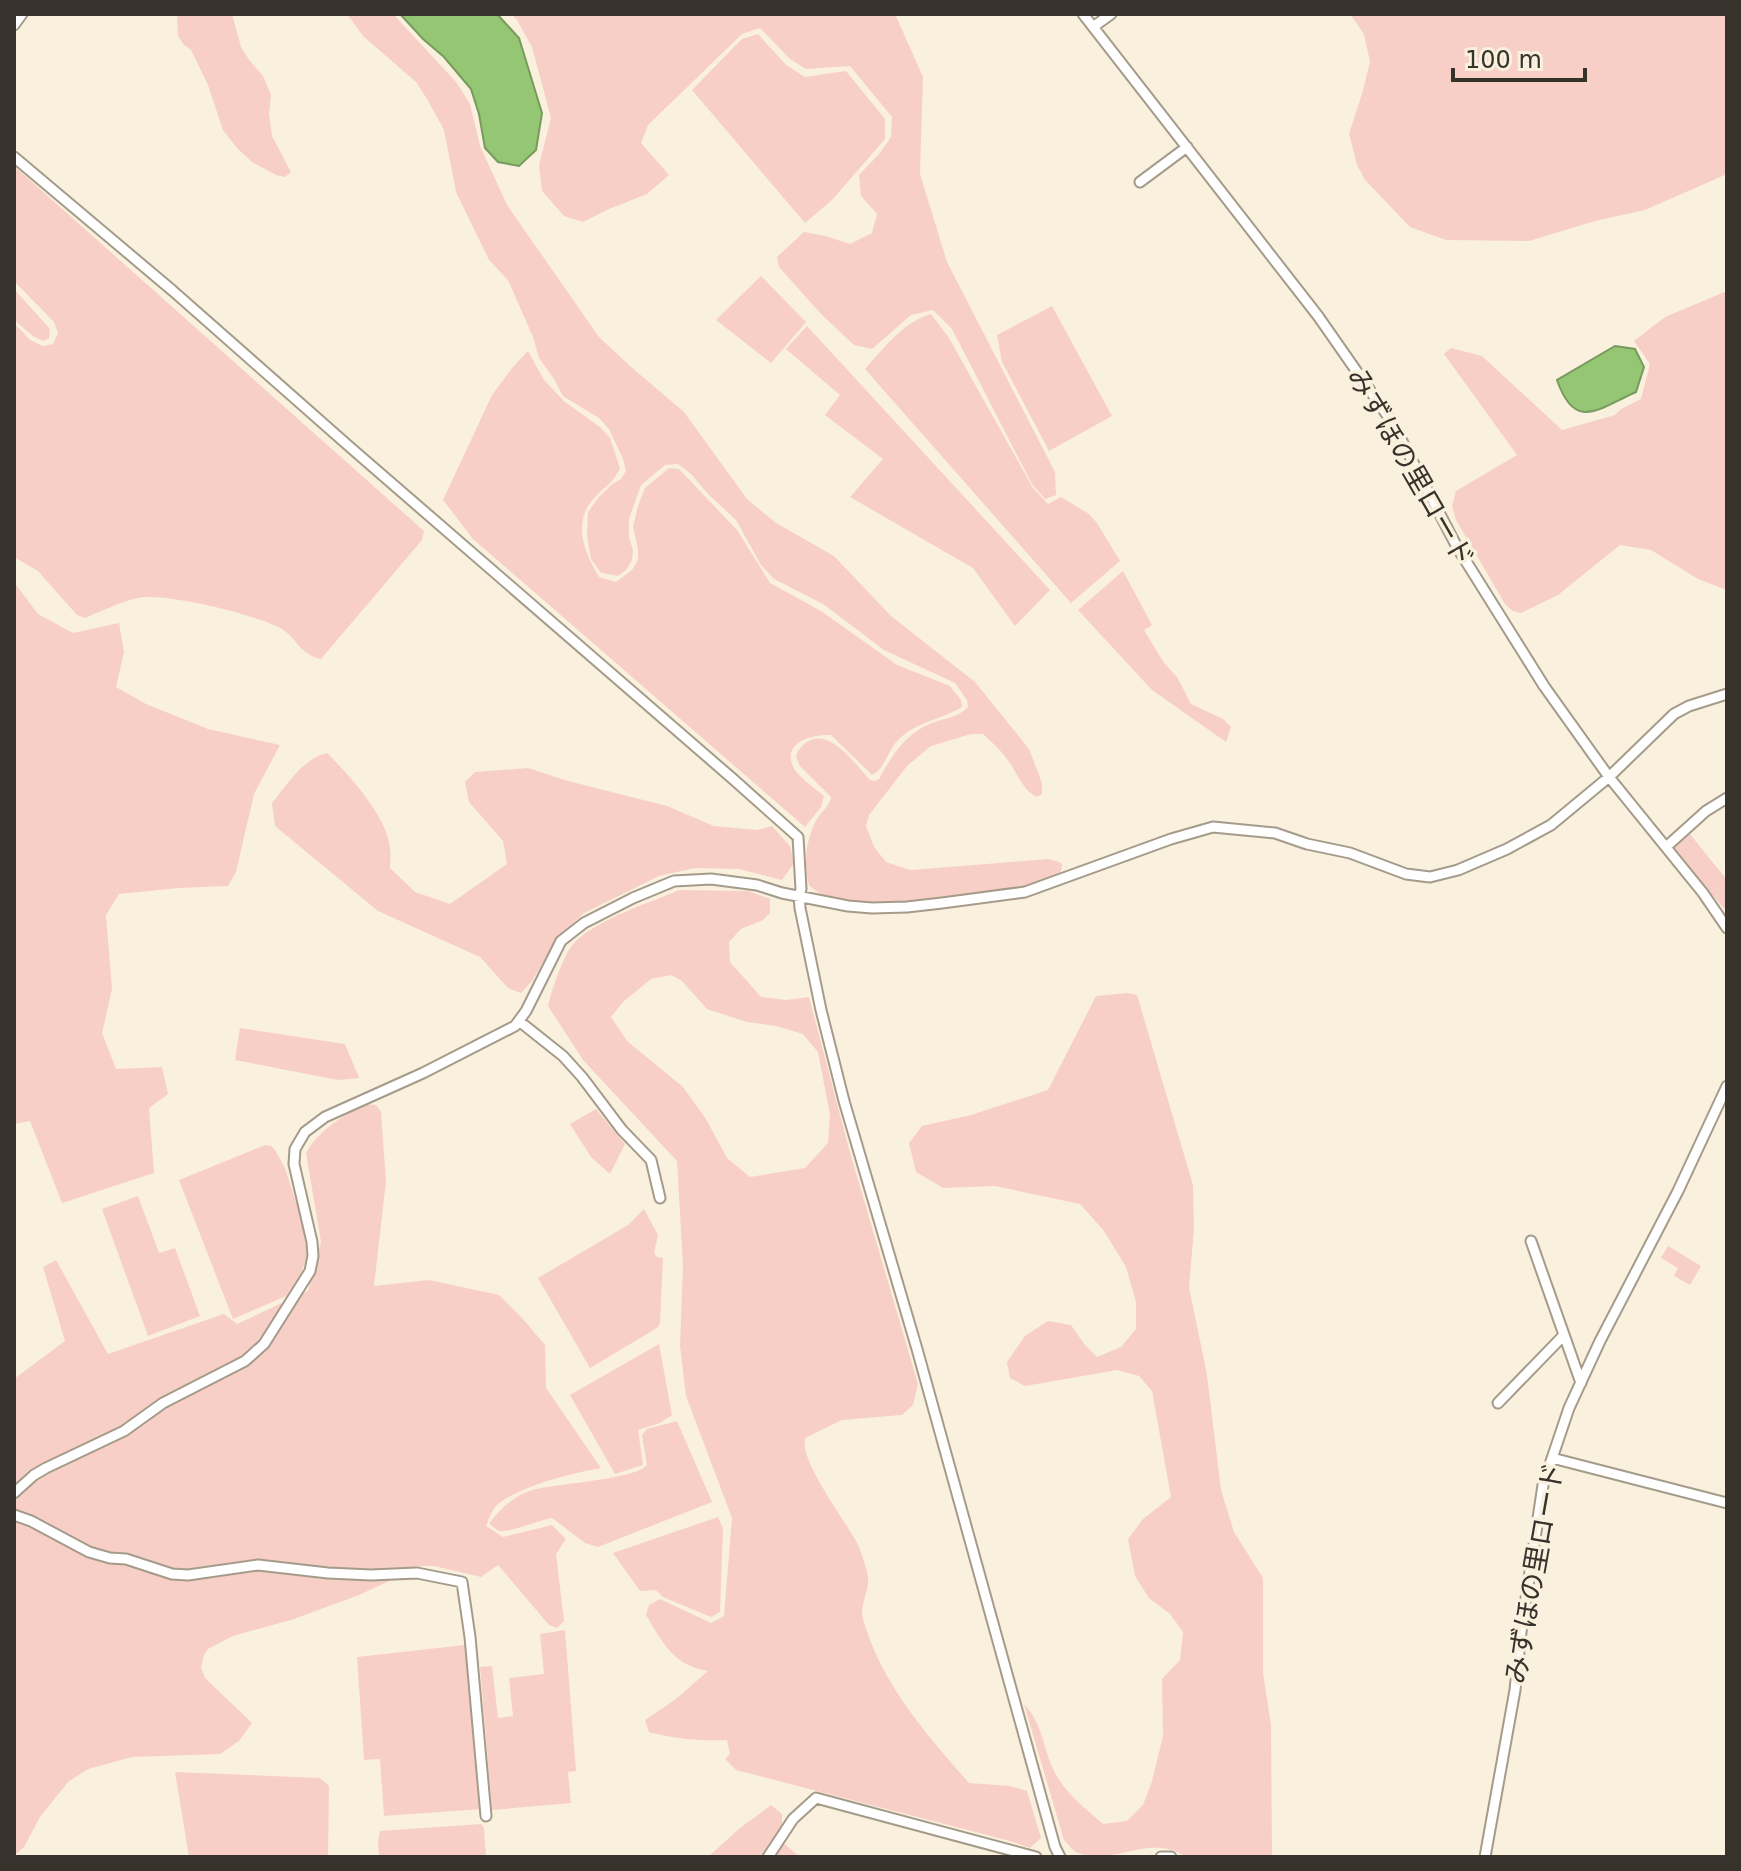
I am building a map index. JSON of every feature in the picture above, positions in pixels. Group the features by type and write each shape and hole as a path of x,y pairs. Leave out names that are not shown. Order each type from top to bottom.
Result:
{"street":[{"path":"14,25 22,14"},
{"name":"みずほの里ロード","path":"1083,14 1318,316 1392,422 1457,547 1544,686 1609,777 1703,893 1727,928"},
{"path":"1093,27 1111,14"},
{"path":"1140,182 1187,147"},
{"path":"14,157 173,291 798,837 799,897 821,1010 844,1101 1060,1857"},
{"path":"14,1493 34,1475 124,1431 163,1403 245,1361 264,1344 310,1271 313,1256 294,1164 295,1149 305,1132 325,1117 423,1073 515,1026 526,1011 561,941 584,923 633,898 674,881 711,879 872,908 907,907 1025,892 1213,827 1275,833 1350,853 1406,874 1430,877 1458,870 1507,849 1551,825 1609,777 1674,714 1727,694"},
{"path":"1666,847 1706,811 1727,798"},
{"path":"519,1021 563,1056 622,1130 651,1160 660,1198"},
{"name":"みずほの里ロード","path":"1485,1857 1515,1690 1543,1485 1569,1408 1727,1086"},
{"path":"1531,1241 1581,1383"},
{"path":"1498,1403 1564,1335"},
{"path":"1552,1458 1727,1503"},
{"path":"14,1515 89,1552 126,1559 172,1574 188,1575 258,1565 357,1574 417,1573 462,1582 486,1816"},
{"path":"768,1857 793,1819 816,1798 1036,1857"},
{"path":"1161,1857 1171,1857"}],"shaded area":[{"path":"177,14 232,14 241,47 263,76 271,95 269,114 272,136 291,172 285,177 252,162 223,130 208,85 191,50 178,36"},
{"path":"347,14 393,14 457,83 470,104 480,146 507,205 599,337 684,412 747,499 776,523 834,556 891,616 975,682 1029,749 1042,783 1042,794 1037,797 1027,790 1005,756 983,734 971,734 931,746 907,766 869,815 866,826 874,847 886,862 910,870 1048,859 1062,864 1057,875 1041,883 986,894 888,902 838,900 809,885 806,868 808,843 813,826 831,797 800,766 796,757 801,747 816,739 833,743 870,780 875,781 907,739 923,727 960,713 968,707 967,700 955,683 884,650 823,604 774,579 761,565 736,520 678,464 665,465 641,485 629,519 629,538 633,550 627,569 618,576 601,573 591,559 587,536 588,512 611,485 621,479 626,471 623,459 609,429 599,418 563,396 539,358 508,280 489,260 456,192 444,130 427,99 416,82 363,36"},
{"path":"400,14 497,14 519,38 542,113 536,150 519,166 498,162 485,148 471,89"},
{"path":"511,14 895,14 923,77 920,174 947,262 1055,472 1056,495 1045,499 1032,484 952,329 933,310 911,315 872,349 854,345 779,267 777,257 804,232 850,244 872,233 877,214 861,196 859,175 891,137 892,117 850,66 806,69 790,59 760,28 742,34 648,125 641,143 669,175 647,194 583,222 564,216 542,191 539,165 551,118 532,47"},
{"path":"1350,14 1727,14 1727,174 1645,210 1529,241 1446,240 1410,227 1365,180 1357,165 1349,134 1370,62 1364,34"},
{"path":"758,34 786,65 805,77 846,71 885,119 885,139 832,200 805,223 692,90 742,39"},
{"path":"14,166 424,531 422,540 321,659 307,653 278,627 187,601 138,598 85,618 77,615 38,571 14,557 14,323 30,340 43,346 53,344 58,333 54,322 14,281"},
{"path":"761,276 806,322 771,363 716,320"},
{"path":"14,289 50,329 49,338 44,341 34,337 14,320"},
{"path":"1727,291 1727,590 1698,579 1651,550 1620,545 1558,595 1521,613 1513,611 1505,604 1456,520 1452,506 1456,491 1517,455 1444,354 1451,348 1482,356 1562,430 1615,415 1641,399 1650,364 1634,341 1665,317"},
{"path":"1052,306 1112,416 1049,451 1002,362 997,335"},
{"path":"931,314 949,338 1033,488 1048,504 1061,497 1089,514 1120,561 1071,603 865,369 911,323"},
{"path":"807,326 1050,590 1015,626 973,568 850,497 883,459 825,415 840,395 786,349"},
{"path":"1615,346 1635,349 1644,367 1636,392 1599,409 1580,411 1564,396 1557,380"},
{"path":"528,351 544,380 565,402 610,438 620,468 588,506 582,526 585,547 599,577 616,582 632,570 638,560 633,527 645,488 669,468 679,469 737,530 770,583 821,611 897,665 950,686 961,700 962,707 905,734 872,775 831,735 815,736 800,742 791,753 795,770 824,796 821,807 805,827 473,539 443,500 492,395"},
{"path":"1123,571 1152,625 1144,630 1164,663 1177,677 1191,704 1223,719 1231,727 1226,742 1152,690 1078,610"},
{"path":"14,582 38,614 73,633 119,623 124,652 116,687 146,704 208,729 280,745 254,794 236,872 228,886 119,894 106,915 112,989 102,1033 116,1069 162,1067 168,1094 149,1108 154,1173 62,1203 30,1121 14,1124"},
{"path":"327,753 375,810 388,837 390,868 415,892 450,904 507,864 503,841 469,802 465,782 475,772 528,768 667,806 714,826 757,830 772,826 790,846 794,863 782,880 739,869 695,868 659,876 584,913 558,937 532,981 521,993 508,988 480,957 378,911 275,826 272,803 303,766"},
{"path":"1689,833 1727,880 1727,912 1673,848"},
{"path":"679,890 748,891 770,899 770,913 763,920 741,929 729,942 730,962 761,997 786,1000 809,997 849,1149 918,1384 913,1405 902,1415 842,1420 805,1438 805,1449 809,1462 853,1536 866,1566 868,1587 862,1608 863,1619 881,1665 921,1726 969,1783 1010,1786 1027,1791 1041,1838 1030,1848 736,1770 725,1759 730,1754 727,1740 687,1739 649,1732 645,1720 676,1699 708,1671 686,1664 670,1651 646,1615 649,1605 660,1599 711,1623 724,1616 732,1518 686,1396 680,1346 683,1266 677,1161 583,1060 548,1006 570,948 584,934 638,906","holes":["671,975 682,981 707,1009 747,1022 803,1034 818,1052 830,1115 828,1143 805,1168 750,1177 727,1158 706,1119 683,1087 627,1041 611,1017 623,1002 651,979"]},
{"path":"1137,995 1193,1185 1194,1229 1189,1287 1207,1375 1221,1490 1234,1532 1263,1578 1263,1673 1271,1725 1272,1857 1186,1857 1159,1848 1091,1856 1076,1852 1064,1840 1024,1704 1035,1720 1060,1781 1103,1824 1127,1821 1143,1805 1163,1736 1162,1679 1180,1660 1183,1632 1170,1614 1149,1598 1135,1576 1128,1539 1143,1519 1171,1497 1152,1391 1139,1376 1117,1370 1025,1386 1010,1378 1007,1362 1025,1336 1048,1321 1071,1325 1097,1357 1121,1347 1136,1329 1136,1302 1126,1267 1104,1231 1080,1204 995,1186 943,1188 916,1172 909,1143 922,1126 971,1115 1048,1090 1096,996"},
{"path":"240,1028 345,1044 359,1078 338,1080 235,1060"},
{"path":"365,1104 376,1105 381,1112 386,1181 374,1286 429,1280 499,1295 545,1345 546,1388 601,1468 533,1486 508,1497 496,1506 486,1526 503,1537 552,1525 566,1539 556,1554 564,1621 557,1628 549,1625 498,1565 481,1577 422,1566 359,1595 294,1619 233,1636 208,1649 201,1667 205,1678 252,1723 239,1741 220,1754 132,1757 88,1769 68,1782 40,1817 24,1847 14,1856 14,1379 65,1341 43,1267 56,1260 108,1354 224,1314 237,1324 308,1291 321,1242 306,1153 324,1131"},
{"path":"596,1109 625,1144 610,1174 591,1157 570,1124"},
{"path":"265,1145 275,1150 285,1168 304,1227 307,1258 286,1296 233,1319 179,1180"},
{"path":"138,1196 159,1253 175,1248 200,1316 148,1336 102,1209"},
{"path":"644,1209 658,1235 654,1253 663,1258 660,1323 657,1328 590,1368 538,1278 628,1225"},
{"path":"1668,1246 1701,1266 1690,1285 1674,1276 1678,1268 1661,1258"},
{"path":"659,1344 672,1415 660,1423 638,1430 643,1465 615,1474 570,1395"},
{"path":"677,1421 712,1502 598,1547 585,1543 552,1518 504,1531 497,1530 489,1523 508,1503 526,1492 612,1478 639,1470 647,1465 642,1435 647,1429"},
{"path":"718,1517 723,1528 720,1612 711,1617 663,1597 656,1590 640,1591 613,1553"},
{"path":"565,1630 576,1771 568,1772 571,1803 492,1810 480,1667 492,1666 498,1718 513,1716 509,1678 544,1674 540,1634"},
{"path":"465,1645 482,1809 384,1816 380,1759 364,1760 357,1657"},
{"path":"175,1772 320,1778 329,1786 328,1857 189,1857"},
{"path":"771,1805 782,1814 782,1842 800,1857 708,1857 740,1828"},
{"path":"481,1824 486,1857 379,1857 380,1831"}]}
